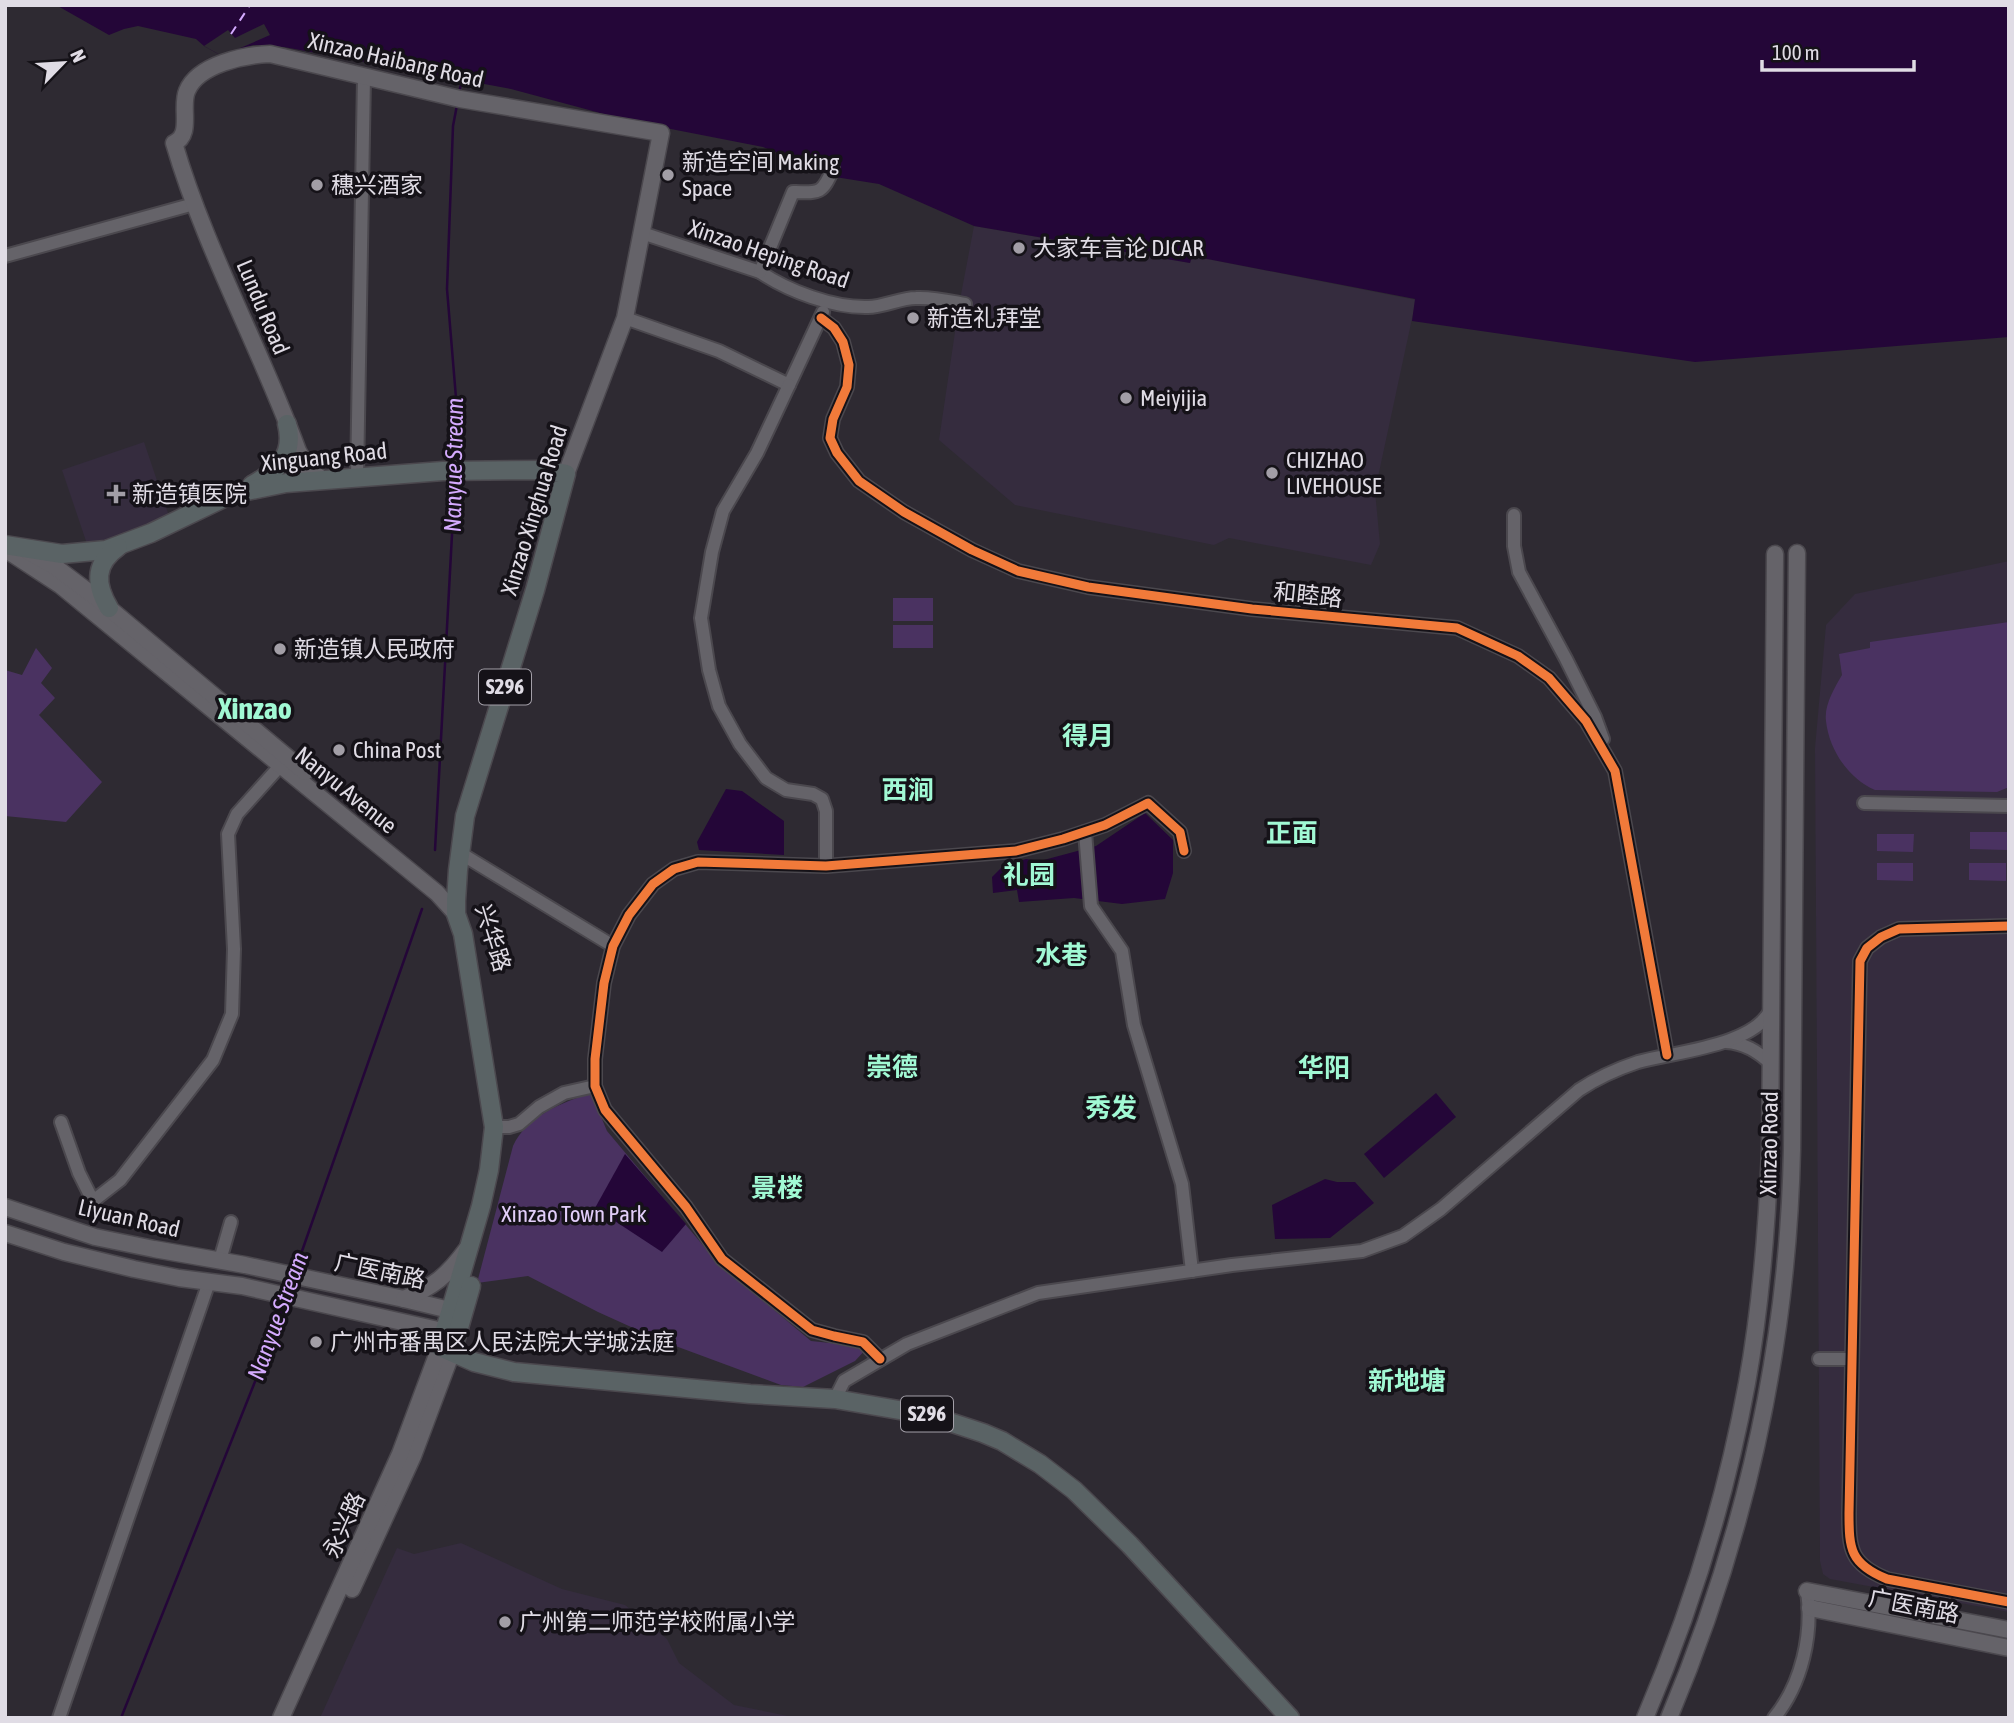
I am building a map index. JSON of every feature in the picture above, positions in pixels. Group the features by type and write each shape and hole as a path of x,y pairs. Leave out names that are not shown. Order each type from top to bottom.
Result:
{"main road":[{"name":"Xinzao Haibang Road","path":"174,142 180,140 184,134 185,97 190,85 211,69 235,59 270,54 453,98 661,133"},
{"name":"Xinzao Xinghua Road","path":"456,908 465,816 535,590 566,474 625,318 661,133"},
{"name":"Lundu Road","path":"174,142 194,204 304,464 323,480"},
{"path":"241,491 271,473 281,463 289,444 287,424"},
{"name":"Xinguang Road","path":"9,547 62,554 91,552 121,545 151,533 241,491 286,483 443,471 542,470 566,474"},
{"path":"109,608 99,587 100,568 108,554 121,545"},
{"name":"Nanyu Avenue","path":"9,547 43,558 109,608 418,867 456,908"},
{"name":"Nanyu Avenue","path":"9,547 54,580 456,908"},
{"name":"Xinzao Road","path":"1669,1718 1699,1643 1742,1509 1763,1417 1783,1293 1792,1179 1797,552"},
{"name":"Xinzao Road","path":"1645,1718 1678,1638 1711,1538 1745,1394 1758,1312 1770,1150 1775,554"},
{"name":"兴华路","path":"449,1341 496,1193 503,1153 456,908"},
{"name":"兴华路","path":"457,1312 499,1127"},
{"name":"Liyuan Road","path":"5,1207 94,1237 245,1265"},
{"name":"Liyuan Road","path":"5,1233 111,1264 167,1276 242,1286"},
{"path":"404,1299 451,1271 471,1242"},
{"name":"广医南路","path":"245,1265 457,1312"},
{"name":"广医南路","path":"242,1286 309,1301 449,1341"},
{"name":"S296","path":"449,1341 474,1362 514,1372 728,1393 835,1399 896,1408 946,1420 1002,1441 1040,1464 1074,1490 1290,1718"},
{"name":"永兴路","path":"281,1718 449,1341"},
{"name":"永兴路","path":"292,1718 403,1479 422,1433 449,1341"},
{"name":"广医南路","path":"1807,1591 2009,1630"},
{"name":"广医南路","path":"1810,1608 2009,1648"}],"street":[{"path":"357,477 364,77"},
{"path":"760,272 793,192 816,193 821,190 833,169"},
{"path":"5,256 194,204"},
{"name":"Xinzao Heping Road","path":"642,233 760,272 774,281 827,302 869,307 915,298 941,299 965,304"},
{"path":"826,866 826,811 822,799 813,794 786,790 766,778 740,744 719,706 709,670 701,618 712,552 723,511 757,453 827,302"},
{"path":"625,318 719,351 789,385"},
{"name":"和睦路","path":"821,318 834,328 843,342 849,365 847,387 833,419 830,438 837,453 859,481 904,512 972,550 1018,571 1088,587 1266,610 1457,628 1518,656 1549,678 1586,721 1615,771 1667,1055"},
{"path":"1514,514 1514,546 1519,572 1595,717 1615,771"},
{"path":"61,1122 79,1173 93,1201 120,1180 213,1060 232,1013 234,950 228,834 237,814 280,766"},
{"path":"880,1359 863,1342 812,1329 722,1259 685,1207 605,1110 595,1086 598,1027 604,983 613,946 629,915 653,884 674,869 698,862 826,866 1016,851 1105,825 1148,803 1180,832 1184,851"},
{"path":"1864,803 2009,806"},
{"path":"1085,832 1091,906 1122,951 1134,1025 1182,1184 1192,1271"},
{"path":"460,853 613,946"},
{"path":"2009,926 1899,929 1881,937 1867,948 1860,961 1849,1538 1855,1558 1868,1572 1887,1579 2009,1602"},
{"path":"835,1399 844,1381 906,1344 1038,1293 1362,1251 1403,1236 1441,1209 1579,1090 1600,1077 1636,1063 1725,1042 1754,1029 1766,1019 1772,1008"},
{"path":"1725,1042 1749,1047 1771,1065"},
{"path":"499,1127 519,1124 539,1107 564,1093 595,1086"},
{"path":"220,1260 231,1222"},
{"path":"59,1718 209,1282"},
{"path":"1819,1359 1851,1359"},
{"path":"1774,1718 1787,1698 1808,1642 1810,1608 1807,1591"}],"shaded area":[{"path":"56,5 2009,5 2009,337 1695,362 1412,321 1415,299 1192,256 1190,263 974,226 879,184 835,177 763,147 630,121 511,89 284,47 253,45 222,56 196,39 138,26 109,35"},
{"path":"974,226 1190,263 1192,256 1416,300 1375,491 1380,544 1371,565 1229,538 1214,545 1015,505 939,440"},
{"name":"新造镇医院","path":"144,442 170,519 88,547 62,470"},
{"path":"2009,561 2009,1612 1830,1579 1823,1574 1820,1561 1815,748 1826,625 1855,594"},
{"path":"726,789 742,791 784,821 784,855 699,850 697,842"},
{"path":"1145,813 1173,840 1173,873 1165,899 1122,904 1074,898 1019,902 1017,890 993,893 992,877 1003,866 1026,859 1040,861 1096,846"},
{"path":"1436,1093 1456,1117 1384,1178 1364,1154"},
{"path":"625,1154 686,1224 662,1252 595,1208"},
{"path":"1325,1179 1355,1182 1374,1203 1330,1238 1275,1239 1272,1205"},
{"name":"广州第二师范学校附属小学","path":"461,1543 562,1589 625,1605 667,1639 679,1663 734,1705 798,1718 320,1718 397,1548 414,1554"}],"green space":[{"path":"893,598 933,598 933,621 893,621"},
{"path":"2009,622 2009,787 1997,792 1875,790 1849,771 1836,753 1826,721 1828,703 1842,675 1839,654 1870,648 1870,642"},
{"path":"893,625 933,625 933,648 893,648"},
{"path":"36,648 52,668 41,683 55,698 39,715 102,782 66,822 5,816 5,670 22,675"},
{"path":"1970,832 2007,832 2007,850 1970,849"},
{"path":"1877,834 1914,834 1913,852 1877,851"},
{"path":"1877,863 1913,863 1913,881 1877,880"},
{"path":"1969,863 2006,863 2006,881 1969,880"},
{"name":"Xinzao Town Park","path":"591,1093 607,1131 717,1262 811,1341 868,1347 855,1361 803,1387 781,1385 662,1341 528,1276 477,1283 513,1146 519,1136 527,1126 546,1112"}],"pier":[{"path":"264,24 270,35 222,56 204,46 228,30 235,38"}],"waterway":[{"name":"Nanyue Stream","path":"459,92 462,81"},
{"name":"Nanyue Stream","path":"455,465 456,398 447,289 453,126 457,105"},
{"name":"Nanyue Stream","path":"435,850 455,479"},
{"name":"Nanyue Stream","path":"295,1271 422,909"},
{"name":"Nanyue Stream","path":"121,1718 285,1301"}],"ferry route":[{"path":"231,34 250,5"}],"cycle path":[{"path":"821,318 834,328 843,342 849,365 847,387 833,419 830,438 837,453 859,481 904,512 972,550 1018,571 1088,587 1252,609 1457,628 1518,656 1549,678 1586,721 1615,771 1667,1055"},
{"path":"880,1359 863,1342 812,1330 722,1259 686,1207 605,1110 595,1086 595,1059 604,983 613,946 629,915 653,884 674,869 698,862 826,866 1016,851 1105,825 1148,803 1180,832 1184,851"},
{"path":"2009,926 1899,929 1881,937 1867,948 1860,961 1849,1513 1854,1554 1865,1567 1875,1573 1887,1579 2009,1602"}],"place":[{"name":"新造空间 Making Space","path":"668,175"},
{"name":"穗兴酒家","path":"317,185"},
{"name":"大家车言论 DJCAR","path":"1019,248"},
{"name":"新造礼拜堂","path":"913,318"},
{"name":"Meiyijia","path":"1126,398"},
{"name":"CHIZHAO LIVEHOUSE","path":"1272,473"},
{"name":"新造镇医院","path":"116,494"},
{"name":"新造镇人民政府","path":"280,649"},
{"name":"China Post","path":"339,750"},
{"name":"广州市番禺区人民法院大学城法庭","path":"316,1342"},
{"name":"广州第二师范学校附属小学","path":"505,1622"}],"district":[{"name":"Xinzao","path":"255,709"},
{"name":"得月","path":"1088,736"},
{"name":"西涧","path":"908,790"},
{"name":"正面","path":"1292,833"},
{"name":"礼园","path":"1029,875"},
{"name":"水巷","path":"1061,955"},
{"name":"崇德","path":"892,1067"},
{"name":"华阳","path":"1324,1068"},
{"name":"秀发","path":"1111,1108"},
{"name":"景楼","path":"777,1188"},
{"name":"新地塘","path":"1407,1381"}]}
